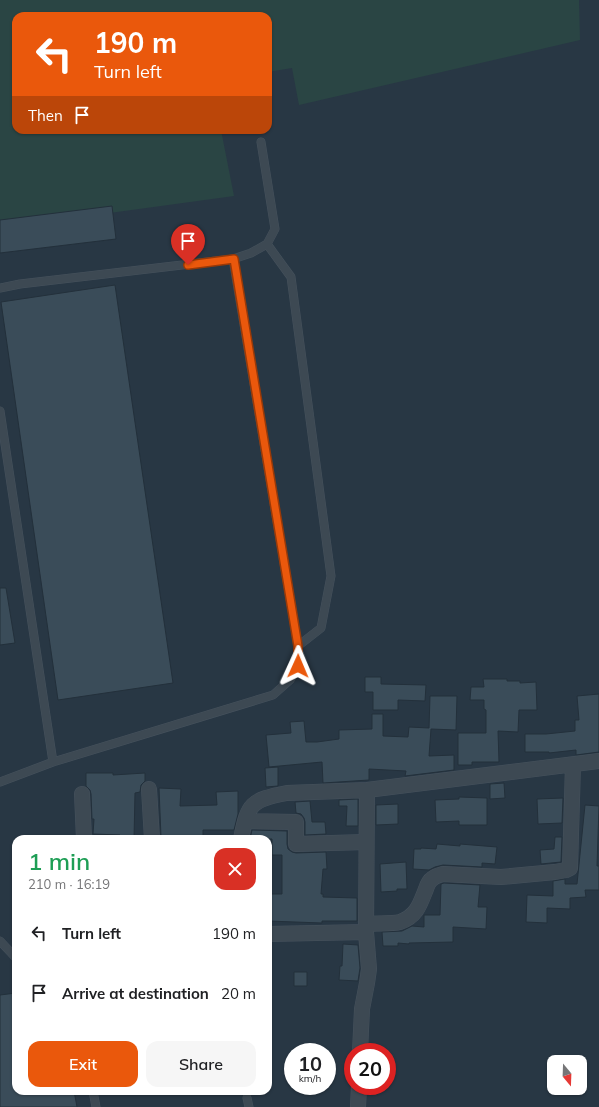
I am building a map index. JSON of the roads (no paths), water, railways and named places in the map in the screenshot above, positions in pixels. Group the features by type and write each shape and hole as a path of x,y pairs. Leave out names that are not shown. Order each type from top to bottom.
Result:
{"street":[{"path":"242,835 244,821 248,812 255,803 263,798 287,793 367,790 599,761"},
{"path":"272,934 366,928 399,922 414,914 432,879 437,875 501,877 555,872 570,868 573,765"},
{"path":"149,789 152,835"},
{"path":"360,1043 362,1009 368,969 366,928 367,790"},
{"path":"82,794 84,835"},
{"path":"244,821 296,822 296,844 366,842"},
{"path":"358,1107 359,1095"}],"lane":[{"path":"0,288 28,283 234,259 251,253 267,244 275,229 261,142"},
{"path":"267,244 291,277 331,576 322,628 298,646"},
{"path":"0,782 53,762 273,695 290,680 298,666 298,646 234,259"},
{"path":"0,411 53,762"},
{"path":"0,941 12,954"},
{"path":"94,1095 96,1107"},
{"path":"248,1098 249,1107"}]}
